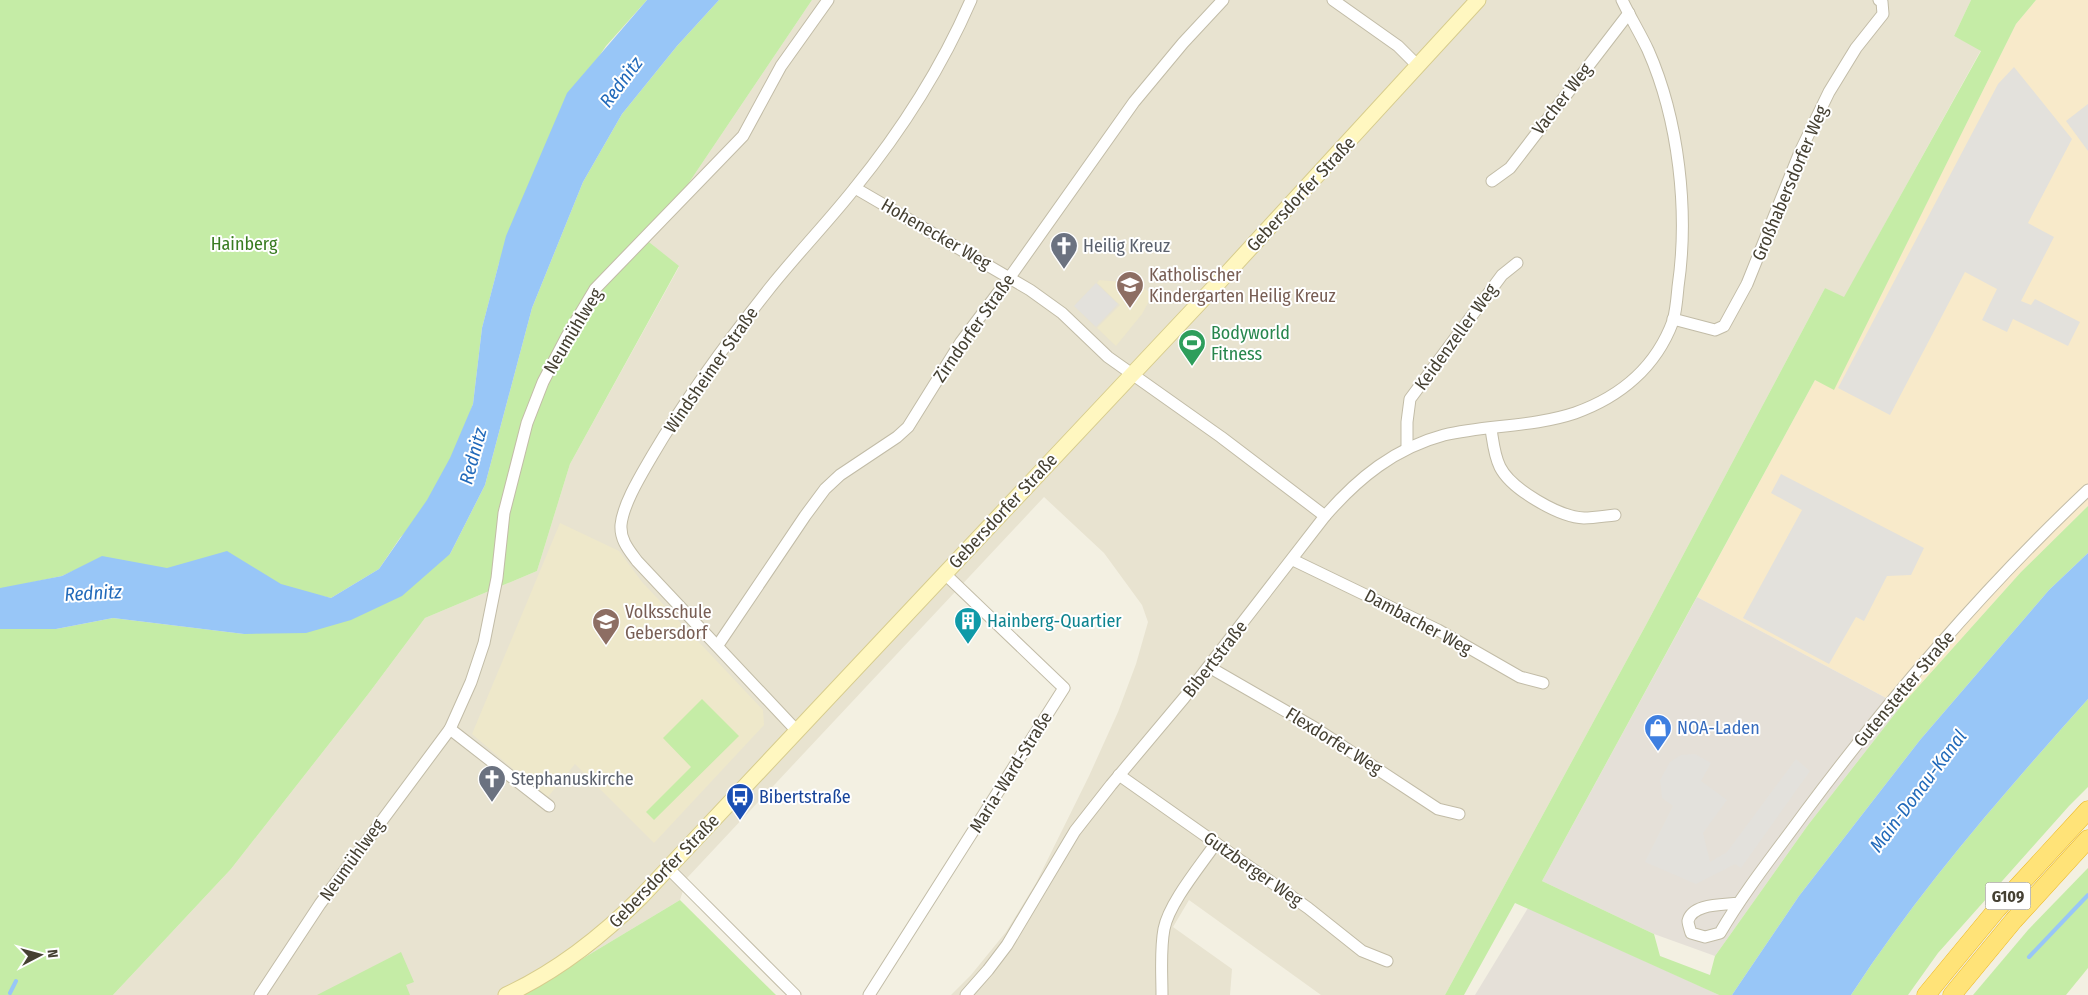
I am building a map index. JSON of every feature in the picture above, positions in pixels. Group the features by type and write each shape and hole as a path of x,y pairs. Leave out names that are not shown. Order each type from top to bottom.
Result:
{"highway":[{"name":"G109","path":"1926,995 1997,909 2088,810"},
{"name":"G109","path":"1952,995 2014,920 2087,840"}],"main road":[{"name":"Gebersdorfer Straße","path":"506,995 541,977 590,944 629,909 1133,374 1478,0"}],"street":[{"name":"Neumühlweg","path":"260,995 320,904 450,729 471,682 484,643 497,578 504,513 527,423 543,382 566,336 595,289 743,136 782,66 828,0"},
{"name":"Windsheimer Straße","path":"797,731 637,561 624,544 621,526 624,514 641,475 667,430 708,370 769,289 855,188 913,109 956,36 972,0"},
{"name":"Zirndorfer Straße","path":"718,646 825,489 908,427 961,342 1010,277 1134,102 1183,43 1223,0"},
{"path":"1334,0 1398,46 1418,66"},
{"name":"Bibertstraße","path":"966,995 1007,945 1075,831 1209,667 1325,516 1359,480 1380,464 1407,448 1445,435 1558,418 1589,407 1630,383 1644,371 1660,347 1673,320 1682,263 1683,218 1676,152 1664,95 1648,50 1622,0"},
{"name":"Großhabersdorfer Weg","path":"1673,320 1715,330 1724,326 1747,284 1800,152 1829,92 1856,48 1883,14 1882,2 1879,0"},
{"name":"Vacher Weg","path":"1492,181 1510,168 1629,13"},
{"name":"Hohenecker Weg","path":"855,188 1010,277 1062,312 1108,357 1133,374"},
{"name":"Keidenzeller Weg","path":"1407,448 1407,422 1410,399 1502,275 1517,263"},
{"path":"1133,374 1325,516"},
{"path":"1491,429 1500,466 1508,478 1523,492 1546,506 1583,518 1615,515"},
{"name":"Gutenstetter Straße","path":"1738,903 1840,765 1883,711 1971,612 2051,526 2088,490"},
{"name":"Dambacher Weg","path":"1293,560 1438,630 1520,677 1544,683"},
{"name":"Maria-Ward-Straße","path":"869,995 1064,688 944,574"},
{"name":"Flexdorfer Weg","path":"1209,667 1315,728 1438,808 1459,814"},
{"path":"450,729 549,806"},
{"name":"Gutzberger Weg","path":"1119,775 1308,908 1362,951 1387,961"},
{"path":"1162,995 1162,942 1167,919 1216,843"},
{"path":"668,868 795,995"}],"shaded area":[{"path":"812,0 1971,0 1954,36 1981,50 1844,298 1825,288 1647,623 1445,995 1321,995 1189,900 1173,927 1232,969 1230,995 951,995 971,975 1006,932 1036,883 1089,776 1118,712 1136,664 1148,622 1142,605 1104,553 1044,497 687,878 680,900 522,995 113,995 231,869 369,693 425,618 537,571 570,464 679,267 649,242"},
{"path":"2036,0 2088,0 2088,506 2021,572 1901,706 1697,597 1815,380 1834,389 2016,24"},
{"path":"2014,67 2072,139 2028,223 2054,237 2021,301 2031,305 2035,299 2080,322 2068,346 2013,319 2007,332 1982,320 1997,289 1965,272 1890,415 1838,388 1998,84"},
{"path":"2088,104 2088,151 2066,121"},
{"name":"Katholischer Kindergarten Heilig Kreuz","path":"1099,280 1135,283 1153,294 1142,314 1116,346 1097,328 1120,305 1097,283"},
{"path":"1096,283 1118,304 1096,327 1074,306"},
{"path":"1781,474 1924,548 1911,575 1887,576 1864,621 1856,617 1829,664 1743,618 1802,510 1771,493"},
{"name":"Volksschule Gebersdorf","path":"560,523 619,551 642,582 763,710 764,725 654,843 575,764 547,798 472,734"},
{"path":"1697,597 1901,706 1808,825 1715,956 1654,934 1542,881"},
{"path":"1695,754 1711,763 1701,781 1727,800 1703,833 1710,862 1727,852 1796,759 1810,771 1741,868 1735,864 1696,884 1645,862 1673,806 1662,798 1660,780 1670,762 1681,755"},
{"path":"1528,908 1702,987 1719,995 1475,995"}],"green space":[{"name":"Hainberg","path":"0,0 647,0 606,46 585,77 499,263 482,328 473,404 441,496 400,538 379,569 331,598 317,595 73,571 62,576 0,589"},
{"path":"719,0 812,0 649,242 679,266 570,464 537,571 425,618 369,693 231,869 113,995 0,995 0,629 56,629 113,618 244,634 450,554 485,485 532,308 583,182 622,114 677,46"},
{"path":"1971,0 2036,0 2016,24 1834,390 1815,380 1542,881 1654,934 1660,956 1710,975 1715,956 1808,825 1901,706 2021,572 2088,506 2088,553 2049,590 1920,740 1799,896 1732,995 1719,995 1515,903 1464,995 1445,995 1647,623 1825,288 1844,297 1981,51 1954,36"},
{"path":"702,699 739,736 654,820 646,812 691,767 663,738"},
{"path":"2088,699 2088,787 1938,953 1908,995 1851,995 1905,917 1964,842"},
{"path":"2088,868 2088,968 2066,995 1973,995 2028,930"},
{"path":"680,900 776,995 522,995"},
{"path":"401,952 414,982 406,985 410,995 317,995"}],"water":[{"name":"Rednitz","path":"647,0 719,0 677,46 622,114 583,182 532,308 485,485 450,554 402,596 351,620 306,633 244,634 113,618 56,629 0,629 0,588 62,576 102,556 167,568 227,551 281,584 331,598 379,569 427,500 450,458 473,404 482,328 506,236 567,93"},
{"name":"Main-Donau-Kanal","path":"2088,553 2088,699 1964,842 1905,917 1851,995 1732,995 1799,896 1920,740 2049,590"}],"waterway":[{"path":"2029,957 2088,895"},
{"path":"10,993 16,981"}],"place":[{"name":"Heilig Kreuz","path":"1064,270"},
{"name":"Katholischer Kindergarten Heilig Kreuz","path":"1130,309"},
{"name":"Bodyworld Fitness","path":"1192,367"},
{"name":"Hainberg-Quartier","path":"968,645"},
{"name":"Volksschule Gebersdorf","path":"606,646"},
{"name":"NOA-Laden","path":"1658,752"},
{"name":"Stephanuskirche","path":"492,803"},
{"name":"Bibertstraße","path":"740,821"}]}
